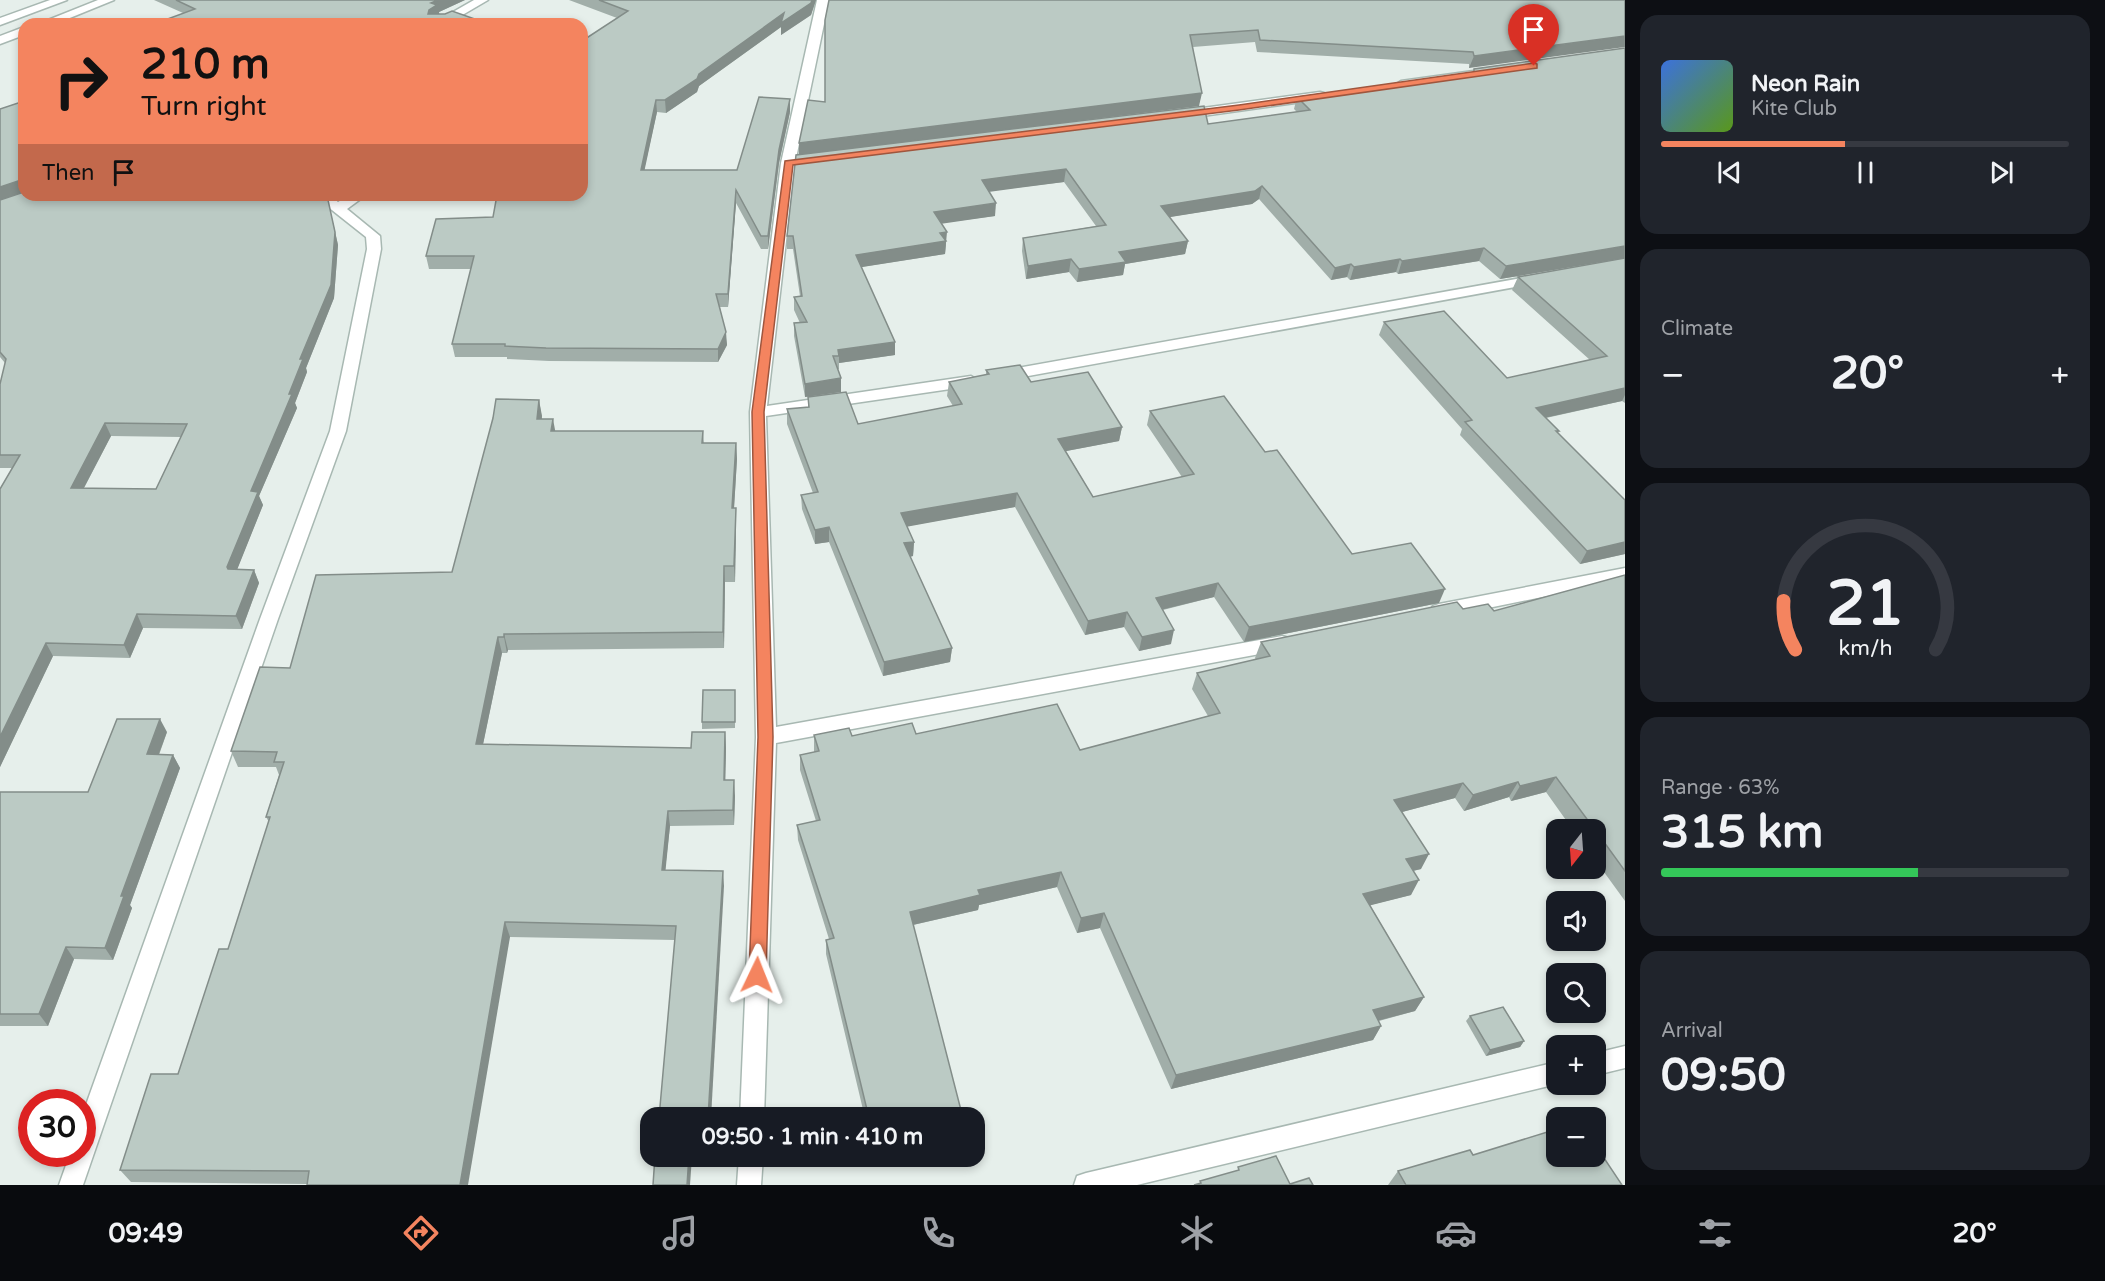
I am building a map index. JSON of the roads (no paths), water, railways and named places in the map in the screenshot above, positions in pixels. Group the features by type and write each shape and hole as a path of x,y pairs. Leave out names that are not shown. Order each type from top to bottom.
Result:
{"street":[{"path":"0,22 62,0"},
{"path":"60,18 108,0"},
{"path":"449,18 482,0"},
{"path":"752,1107 766,737 758,412 794,162 823,0"},
{"path":"0,40 18,33"},
{"path":"1391,86 1508,70"},
{"path":"1168,116 1332,94"},
{"path":"96,1112 265,631 338,431 374,249 373,236 329,201"},
{"path":"339,208 350,201"},
{"path":"758,412 1098,360 1554,276"},
{"path":"1419,615 1625,574"},
{"path":"766,737 1305,639"},
{"path":"1606,1062 1625,1057"},
{"path":"1086,1185 1546,1076"},
{"path":"71,1185 77,1167"},
{"path":"750,1185 751,1167"}]}
